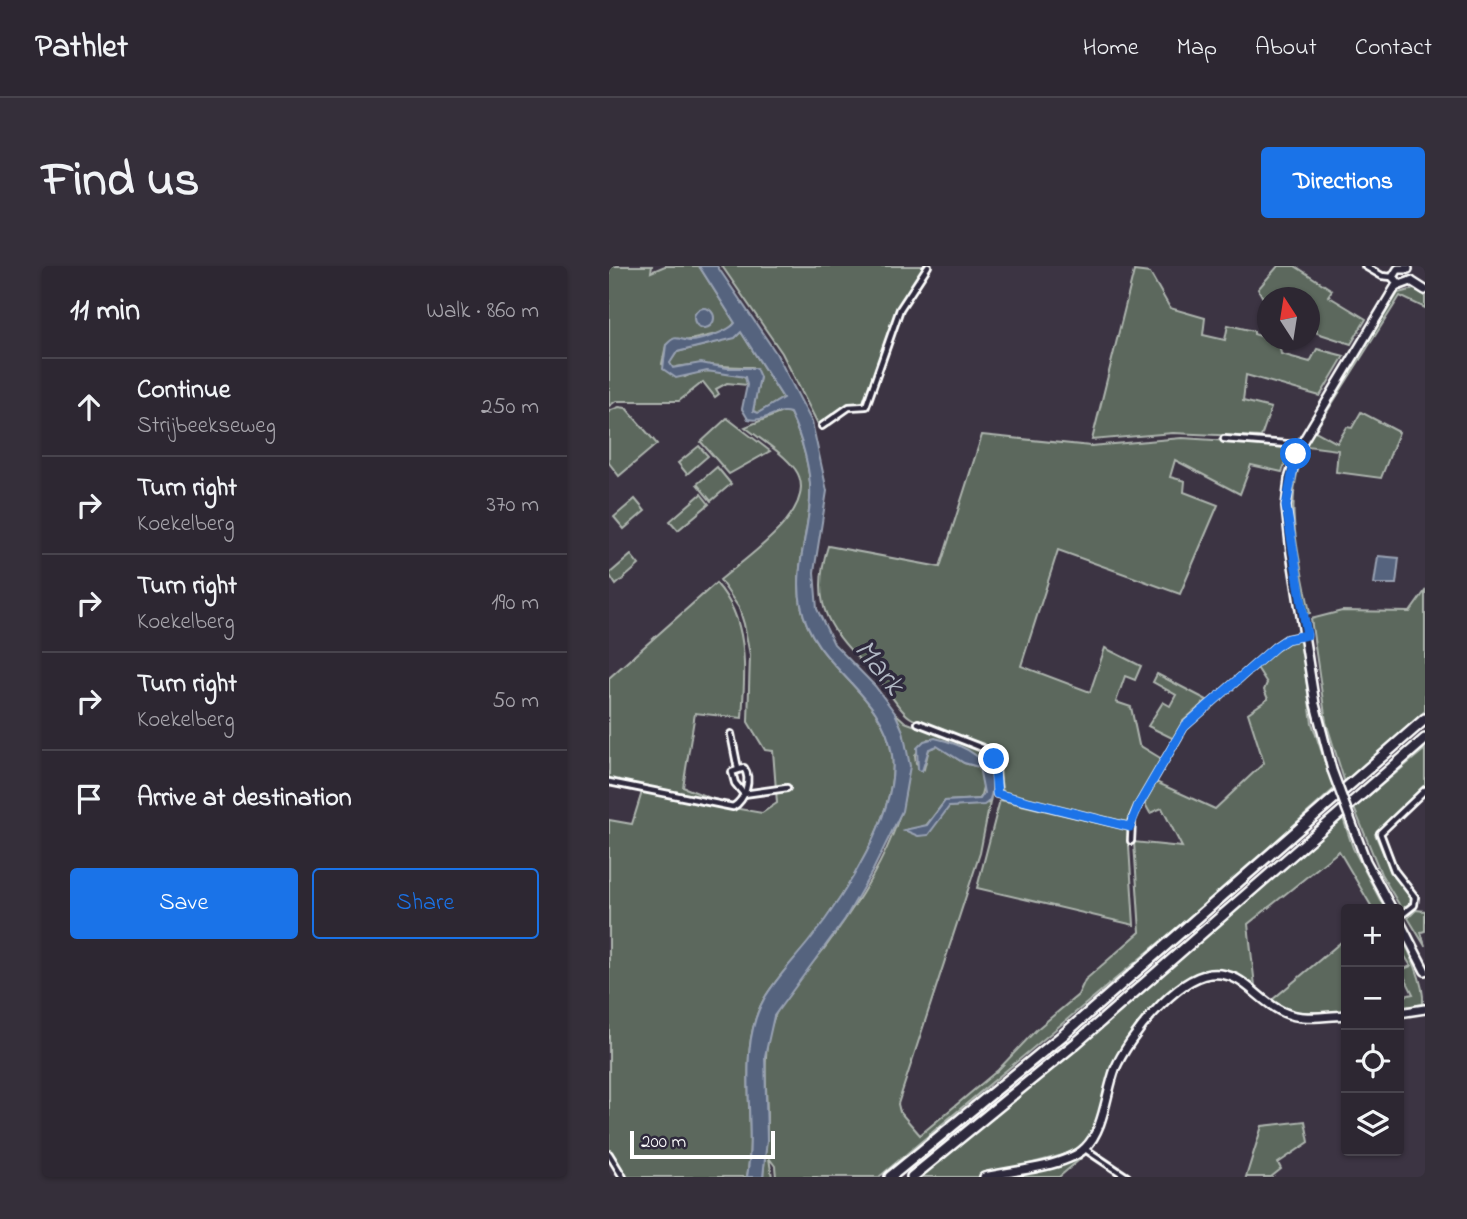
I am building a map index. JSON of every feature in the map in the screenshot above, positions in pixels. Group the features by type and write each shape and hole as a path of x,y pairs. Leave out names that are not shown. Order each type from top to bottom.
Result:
{"highway":[{"path":"1407,735 1425,713"},
{"path":"890,1177 1062,1036 1425,719"},
{"path":"912,1177 1076,1043 1423,742"}],"main road":[{"path":"1389,904 1366,861 1332,770 1315,704 1286,506 1289,479 1300,446 1395,281 1398,269 1409,267 1411,281 1425,290"},
{"path":"1395,281 1406,285 1411,281"},
{"path":"1404,928 1425,971"},
{"path":"984,1177 1055,1162 1085,1149 1095,1133 1119,1061 1153,1014 1177,991 1196,978 1216,974 1235,978 1276,1009 1293,1016 1341,1015"},
{"path":"1404,1012 1425,1009"}],"street":[{"path":"822,426 849,407 866,406 900,309 928,266"},
{"path":"1365,266 1395,281"},
{"path":"1224,439 1300,446"},
{"path":"1131,841 1130,827 1150,784 1192,718 1275,647 1287,639 1307,635"},
{"path":"918,723 985,749 996,766 997,794 1130,827"},
{"path":"731,734 738,769"},
{"path":"609,782 733,807 743,794 748,775 745,768 733,770 732,776 743,794"},
{"path":"743,794 787,788"},
{"path":"1404,914 1414,905 1415,897 1394,870 1380,832 1425,789"},
{"path":"1085,1149 1127,1177"},
{"path":"609,1154 623,1177"}],"green space":[{"path":"609,266 652,266 651,272 665,266 699,266 735,323 726,332 666,345 662,364 685,377 707,371 733,374 747,379 747,385 727,383 716,389 719,394 715,397 703,382 679,401 616,401 609,406"},
{"path":"722,266 925,266 900,303 866,401 852,405 819,426 782,353"},
{"path":"1278,266 1295,266 1332,290 1328,296 1366,319 1351,344 1320,334 1320,287 1260,287"},
{"path":"1134,271 1150,273 1170,308 1205,318 1203,335 1225,340 1228,325 1254,331 1257,335 1257,350 1280,350 1281,354 1310,362 1316,350 1344,356 1320,396 1246,375 1243,401 1271,408 1261,437 1173,433 1092,440"},
{"path":"1414,289 1425,295 1425,308 1400,296 1315,431 1337,443 1347,427 1352,428 1361,412 1399,432 1381,478 1336,472 1338,450 1307,446 1299,466 1293,508 1310,613 1306,614 1289,506 1297,458 1398,293"},
{"path":"741,332 783,398 758,413 753,411 760,377 752,367 702,365 673,368 669,363 677,352 735,337"},
{"path":"619,407 626,408 657,444 619,476 609,463 609,411"},
{"path":"785,411 790,413 798,433 805,455 810,489 799,579 801,605 808,627 819,646 863,696 886,733 892,755 892,777 887,802 853,878 810,941 769,991 755,1020 749,1064 750,1133 747,1177 627,1177 609,1150 609,820 632,824 642,792 762,813 777,803 773,751 765,750 748,722 750,655 744,624 739,608 720,580 777,531 799,500 801,484 795,469 745,427"},
{"path":"727,418 770,451 729,474 701,442"},
{"path":"982,435 1091,446 1182,438 1292,445 1282,472 1251,465 1240,494 1175,460 1170,477 1185,481 1184,492 1218,505 1180,594 1058,550 1021,666 1090,692 1105,648 1141,666 1135,680 1125,676 1116,702 1131,707 1139,745 1162,759 1126,822 1003,793 997,760 991,751 972,741 920,723 907,715 839,637 824,607 822,569 828,546 940,567"},
{"path":"699,446 708,456 687,474 678,463"},
{"path":"717,467 731,484 711,501 697,484"},
{"path":"701,494 709,504 678,530 670,521"},
{"path":"635,499 645,511 624,529 614,517"},
{"path":"631,555 639,565 616,585 609,574"},
{"path":"716,583 727,598 740,630 744,665 742,718 695,713 683,787 715,800 609,781 609,678"},
{"path":"1425,591 1425,711 1345,783 1326,722 1311,619 1342,611 1410,612"},
{"path":"1301,641 1312,723 1334,789 1211,899 879,1177 776,1177 775,1166 769,1158 772,1177 763,1177 767,1126 766,1055 770,1030 784,999 827,945 862,894 892,835 902,804 907,773 905,743 895,713 905,722 952,738 986,755 994,772 993,783 990,768 985,762 946,741 928,739 915,755 916,763 924,769 929,749 937,746 964,763 979,767 984,783 980,799 945,801 918,836 949,807 988,803 991,797 980,853 898,1104 900,1112 920,1135 998,1070 1036,1030 1078,995 1085,980 1140,932 1134,842 1182,847 1162,808 1150,813 1144,802 1156,782 1215,809 1264,763 1248,713 1268,699 1264,690 1267,683 1256,666 1284,643"},
{"path":"1157,674 1207,700 1183,721 1174,739 1148,726 1163,702 1170,706 1176,695 1153,682"},
{"path":"1425,749 1425,785 1375,834 1391,871 1411,899 1411,905 1404,910 1404,904 1399,904 1381,874 1354,808"},
{"path":"1000,800 1128,830 1134,925 977,888"},
{"path":"1343,818 1353,848 1382,904 1370,904 1339,851 1248,924 1255,986 1238,977 1207,972 1181,982 1157,1004 1116,1063 1086,1145 1063,1155 979,1177 917,1177"},
{"path":"1416,910 1425,911 1425,931 1421,932 1425,946 1408,918"},
{"path":"1404,941 1419,976 1423,1004 1404,1007 1404,996 1413,994 1404,976 1404,969 1411,966 1404,955"},
{"path":"1341,942 1341,1012 1291,1012 1272,1000"},
{"path":"1305,1121 1309,1142 1278,1163 1281,1169 1271,1177 1246,1177 1262,1126"},
{"path":"1081,1153 1085,1155 1059,1177 997,1177"}],"water":[{"path":"699,266 717,266 776,353 812,422 827,491 814,572 817,609 834,644 875,686 895,713 903,731 910,766 902,811 873,870 845,919 774,1016 765,1056 767,1140 763,1177 747,1177 750,1132 749,1063 755,1019 769,991 823,923 866,853 887,802 892,777 892,755 886,733 876,713 819,646 808,627 801,605 799,578 810,489 805,455 790,413 780,412 760,419 748,419 742,409 747,385 745,377 707,371 676,378 663,369 666,345 672,339 699,340 721,332 735,323","holes":["741,332 783,398 758,413 753,411 760,377 756,368 727,368 701,363 673,368 670,363 677,352 735,338"]},
{"path":"704,308 711,311 714,318 711,325 704,328 697,325 694,318 697,311"},
{"path":"1378,556 1399,558 1396,584 1374,584"},
{"path":"935,738 966,749 983,762 992,780 992,793 984,805 949,807 928,835 918,836 904,830 927,825 945,801 980,799 984,793 979,767 964,763 937,746 929,749 922,771 918,770 917,748 924,741"}],"route":[{"path":"994,759 997,794 1003,797 1130,827 1150,784 1192,718 1275,647 1287,639 1307,635 1291,553 1286,506 1289,479 1296,454"}],"water label":[{"name":"Mark","path":"878,668"}]}
